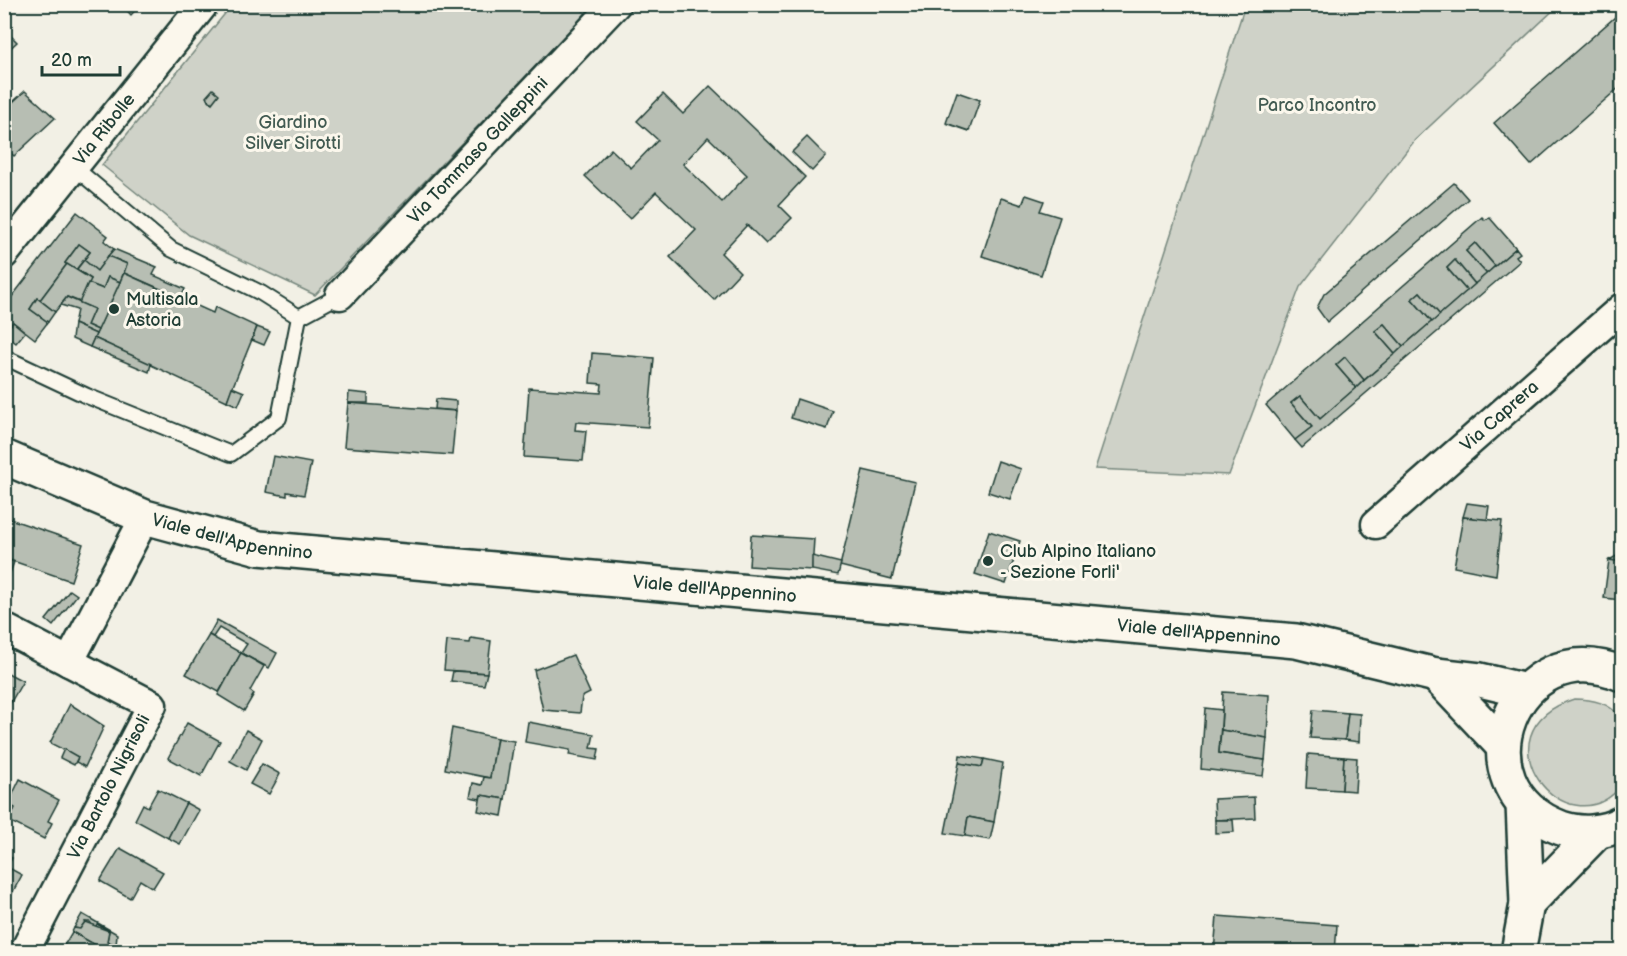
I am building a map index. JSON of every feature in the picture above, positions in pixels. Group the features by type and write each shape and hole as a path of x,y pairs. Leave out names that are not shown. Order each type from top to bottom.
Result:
{"main road":[{"name":"Viale dell'Appennino","path":"4,457 145,517 259,548 1296,641 1436,675 1480,680 1526,691"},
{"path":"1610,828 1569,831 1544,821 1522,804 1511,786 1504,766 1502,745 1506,725 1514,707 1526,691 1543,677 1563,668 1585,665 1607,668 1623,674"},
{"path":"1436,675 1502,745"},
{"path":"1518,951 1527,904 1522,804"},
{"path":"1527,904 1610,828"}],"street":[{"name":"Via Ribolle","path":"4,254 204,4"},
{"name":"Via Tommaso Galleppini","path":"340,295 616,4"},
{"name":"Via Caprera","path":"1376,524 1623,308"},
{"path":"69,662 145,517"},
{"name":"Via Bartolo Nigrisoli","path":"4,628 152,705 24,951"}],"lane":[{"path":"74,167 171,249 261,293 299,317"},
{"path":"299,317 340,295"},
{"path":"4,357 87,396 231,454 279,418 299,317"}],"green space":[{"name":"Giardino Silver Sirotti","path":"577,4 586,14 315,295 189,235 102,165 232,5"},
{"name":"Parco Incontro","path":"1245,5 1559,5 1415,140 1300,287 1229,475 1095,469"},
{"path":"1574,699 1601,703 1622,718 1622,785 1600,802 1577,805 1555,797 1539,780 1530,759 1531,736 1544,715"}],"building":[{"path":"121,4 141,4 131,15"},
{"path":"1622,11 1622,85 1531,165 1494,123"},
{"path":"4,29 17,42 4,54"},
{"path":"710,86 805,177 779,205 792,218 766,244 747,225 721,253 740,272 714,300 670,257 696,230 656,192 630,219 585,176 611,149 631,168 658,140 637,121 663,94 683,114","holes":["708,137 747,175 722,202 683,164"]},
{"path":"213,89 219,94 212,103 206,97"},
{"path":"25,91 55,118 14,156 4,147 4,110"},
{"path":"957,92 980,100 969,131 946,123"},
{"path":"807,137 826,156 812,171 792,152"},
{"path":"1454,183 1468,199 1327,322 1317,308 1324,294"},
{"path":"1026,195 1044,201 1040,211 1060,217 1041,275 982,256 1001,198 1022,205"},
{"path":"77,212 108,236 104,241 114,249 97,271 84,260 90,252 79,244 40,300 37,298 30,309 48,322 35,339 13,322 9,327 4,323 4,307"},
{"path":"1482,217 1485,220 1489,217 1516,248 1495,266 1475,243 1466,251 1487,274 1475,284 1455,260 1447,268 1467,291 1440,315 1420,292 1412,299 1432,322 1403,346 1384,324 1375,331 1395,354 1364,380 1345,357 1336,365 1356,388 1320,419 1300,396 1291,403 1312,427 1295,440 1266,405"},
{"path":"1475,243 1495,266 1487,274 1466,251"},
{"path":"79,244 90,252 75,271 65,263"},
{"path":"1516,248 1520,253 1516,256 1520,261 1302,448 1295,440 1312,427 1291,403 1300,396 1320,419"},
{"path":"114,249 157,267 153,275 185,289 181,298 124,273 127,264 108,256"},
{"path":"108,256 127,264 120,282 108,277 103,289 88,283 91,279 77,269 84,260 97,271"},
{"path":"1455,260 1475,284 1467,291 1447,268"},
{"path":"67,264 91,279 80,302 67,297 55,312 40,300"},
{"path":"124,273 213,313 215,307 257,327 227,401 94,338"},
{"path":"108,277 120,282 98,330 87,325 94,309 79,303 88,283 103,289"},
{"path":"1420,292 1440,315 1432,322 1412,299"},
{"path":"67,297 94,309 87,325 98,330 96,334 74,324 77,310 61,305"},
{"path":"37,298 55,312 48,322 30,309"},
{"path":"13,322 25,332 16,343 4,334"},
{"path":"74,324 96,334 90,347 72,339"},
{"path":"1384,324 1403,346 1395,354 1375,331"},
{"path":"257,327 270,332 264,345 252,340"},
{"path":"94,338 151,364 149,372 90,347"},
{"path":"592,353 654,358 648,427 576,422 575,430 586,431 583,461 524,457 529,388 601,393 602,384 590,383"},
{"path":"1345,357 1364,380 1356,388 1336,365"},
{"path":"232,387 244,392 238,406 227,401"},
{"path":"349,392 368,394 368,403 348,403"},
{"path":"436,399 456,401 456,411 435,409"},
{"path":"797,399 833,411 827,429 791,418"},
{"path":"348,403 456,411 452,455 344,447"},
{"path":"273,456 311,463 304,495 287,492 287,496 266,492"},
{"path":"998,461 1021,469 1010,499 988,492"},
{"path":"863,470 915,482 892,579 840,566"},
{"path":"1467,503 1489,506 1487,520 1463,517"},
{"path":"4,517 83,544 71,581 4,558"},
{"path":"1463,517 1502,521 1496,575 1454,567"},
{"path":"989,531 1020,541 1006,584 975,574"},
{"path":"751,535 814,539 812,570 749,566"},
{"path":"1622,553 1622,562 1609,560"},
{"path":"812,556 841,563 838,575 812,570"},
{"path":"4,558 14,562 4,590"},
{"path":"1609,560 1622,562 1621,600 1604,598"},
{"path":"70,590 77,595 53,626 46,620"},
{"path":"217,620 277,653 269,668 241,653 247,644 219,628 213,637 209,635"},
{"path":"209,635 241,653 219,692 186,674"},
{"path":"471,638 491,641 487,673 444,670 447,641 470,643"},
{"path":"241,653 264,666 250,691 254,694 244,711 218,695"},
{"path":"573,655 590,693 582,697 580,713 543,710 534,670"},
{"path":"4,671 23,681 4,714"},
{"path":"453,671 487,673 484,685 451,681"},
{"path":"1223,692 1269,695 1267,738 1221,730"},
{"path":"70,704 104,726 85,767 76,762 78,757 50,743"},
{"path":"1205,708 1222,710 1219,753 1265,760 1263,776 1201,769"},
{"path":"1313,710 1348,713 1345,740 1310,738"},
{"path":"1348,713 1360,714 1359,742 1345,740"},
{"path":"528,722 594,734 591,748 599,749 597,760 569,755 570,750 525,742"},
{"path":"187,723 220,741 201,776 168,758"},
{"path":"452,728 497,738 490,778 445,769"},
{"path":"246,730 262,739 246,770 230,761"},
{"path":"1221,730 1267,738 1265,760 1219,753"},
{"path":"497,738 514,741 505,799 481,795 480,799 470,797 473,783 482,785 484,777 490,778"},
{"path":"64,749 78,757 74,765 60,758"},
{"path":"1308,754 1344,757 1342,790 1306,788"},
{"path":"960,755 984,759 982,767 959,763"},
{"path":"1344,757 1357,758 1355,791 1342,790"},
{"path":"984,759 1003,763 994,822 968,817 965,836 945,833 959,763 982,767"},
{"path":"262,764 280,774 269,794 250,784"},
{"path":"20,779 59,800 48,821 52,823 44,839 9,821 15,808 8,804"},
{"path":"158,789 186,803 168,838 135,820 143,804 148,807"},
{"path":"481,795 505,799 502,816 478,811"},
{"path":"1254,797 1255,818 1215,820 1214,799"},
{"path":"186,803 199,810 180,844 168,838"},
{"path":"968,817 994,822 990,840 965,836"},
{"path":"1215,820 1233,820 1234,832 1215,833"},
{"path":"120,848 163,872 153,888 140,880 130,898 100,881"},
{"path":"4,854 12,858 7,867 22,875 4,908"},
{"path":"82,914 117,934 116,946 107,941 109,931 97,924 95,928 90,922 85,922 80,929 74,928"},
{"path":"1217,916 1337,925 1335,952 1214,952"},
{"path":"85,922 109,931 107,941 121,949 119,952 108,952 72,932 74,928 80,929"},
{"path":"72,932 108,952 67,952 62,949"}],"place":[{"name":"Multisala Astoria","path":"114,309"},
{"name":"Club Alpino Italiano - Sezione Forli'","path":"988,561"}]}
